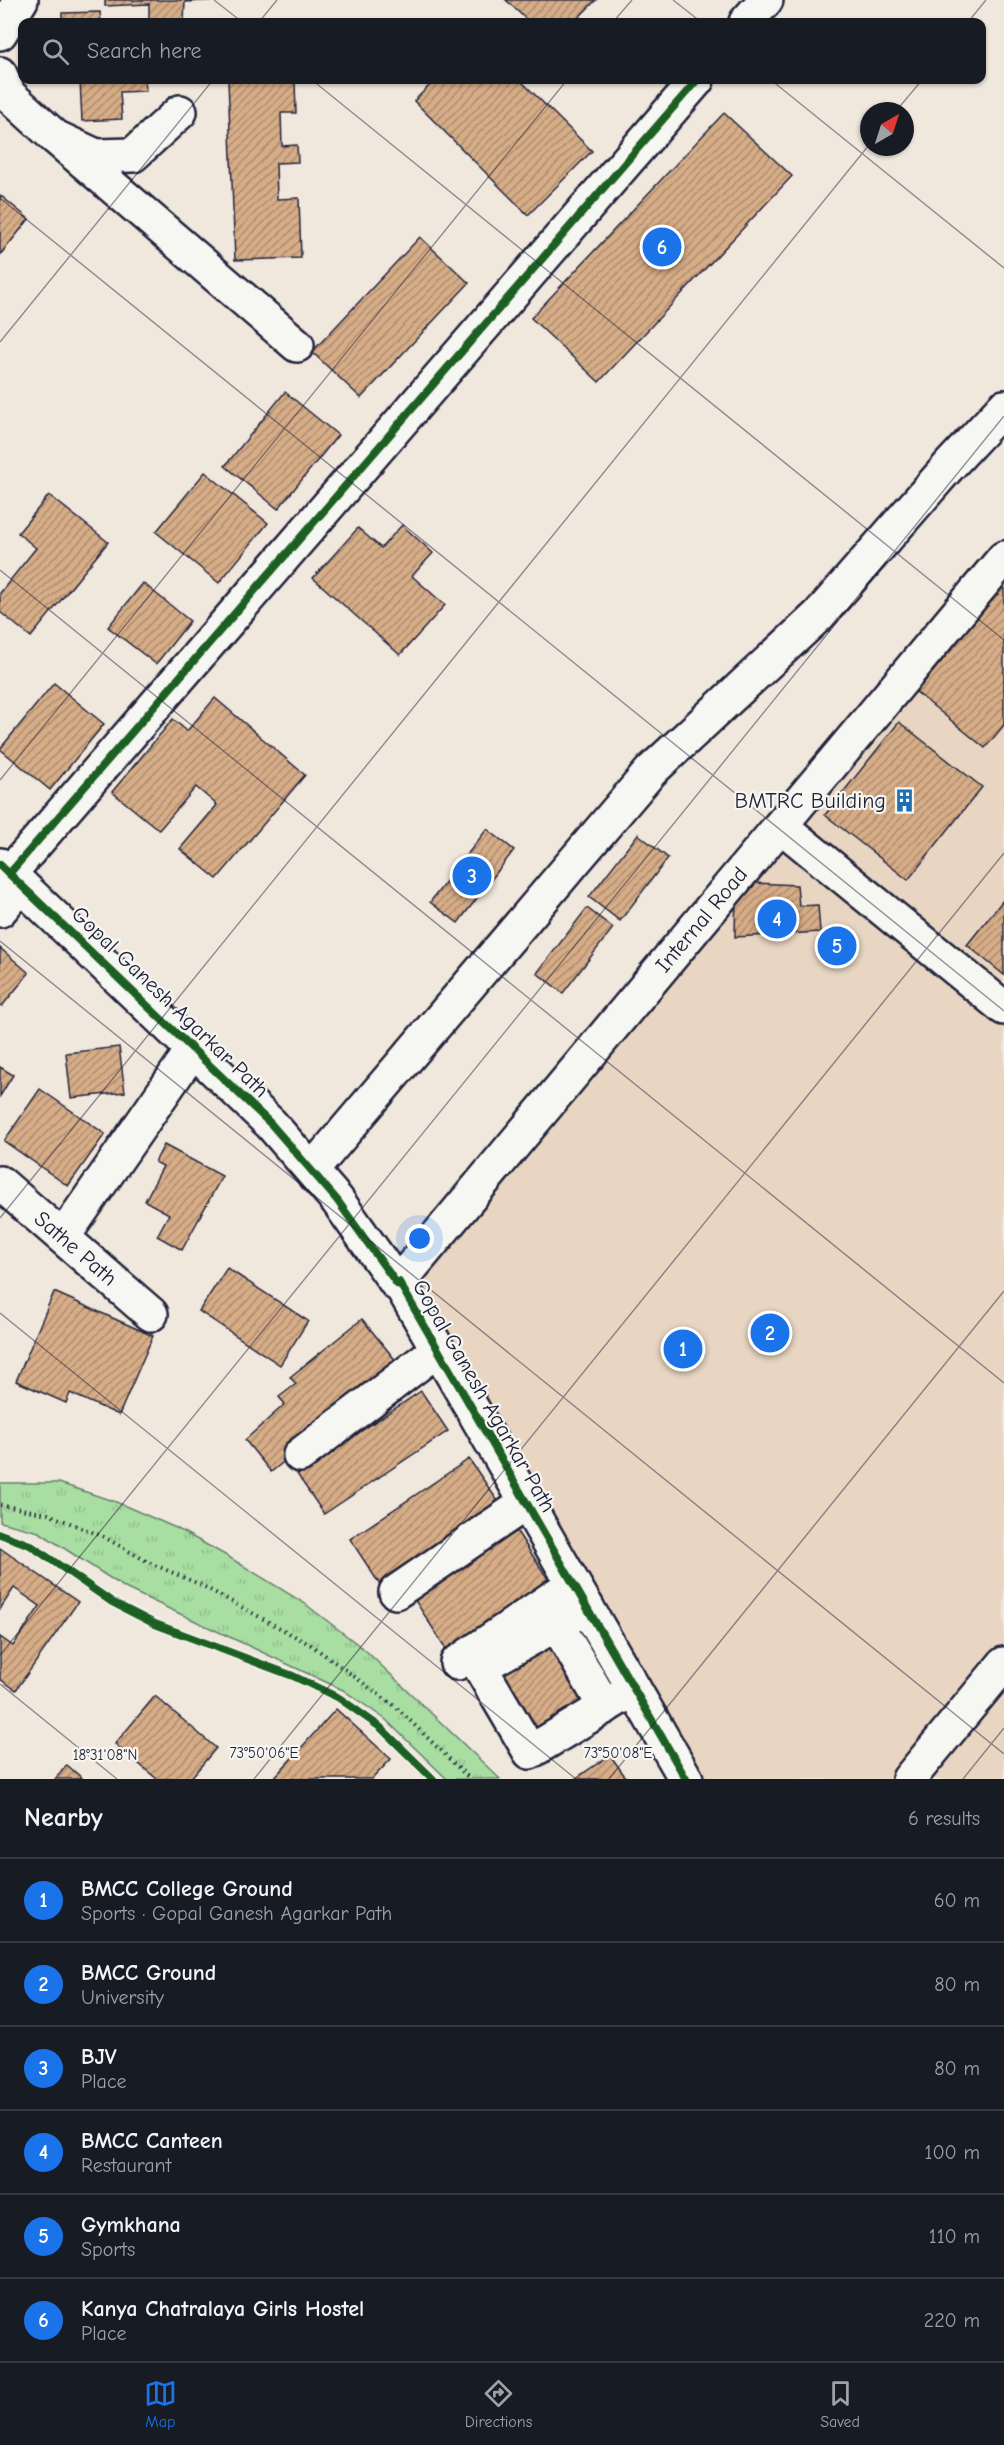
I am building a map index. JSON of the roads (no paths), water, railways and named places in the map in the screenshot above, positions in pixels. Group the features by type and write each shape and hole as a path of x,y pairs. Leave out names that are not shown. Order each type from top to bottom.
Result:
{"street":[{"path":"0,33 21,0"},
{"path":"750,18 766,0"},
{"path":"0,74 9,95 54,137 297,345"},
{"path":"0,910 10,875 694,84"},
{"path":"54,137 96,156 133,155 180,112"},
{"path":"312,1170 651,771 819,615 949,466 1004,407"},
{"name":"Internal Road","path":"399,1282 1004,558"},
{"path":"781,826 1004,1008"},
{"name":"Gopal Ganesh Agarkar Path","path":"10,875 272,1124 337,1200 397,1284 399,1282 687,1779"},
{"path":"63,1237 194,1048"},
{"name":"Sathe Path","path":"0,1183 151,1314"},
{"path":"300,1455 437,1350"},
{"path":"396,1592 526,1503"},
{"path":"580,1595 556,1623 480,1667 530,1752 634,1689"},
{"path":"457,1663 580,1595"},
{"path":"556,1623 605,1707"},
{"path":"579,1662 608,1645"},
{"path":"909,1779 1004,1664"}],"place":[{"name":"Kanya Chatralaya Girls Hostel","path":"662,247"},
{"name":"BMTRC Building","path":"904,801"},
{"name":"BJV","path":"472,876"},
{"name":"BMCC Canteen","path":"777,919"},
{"name":"Gymkhana","path":"837,946"},
{"name":"BMCC Ground","path":"770,1333"},
{"name":"BMCC College Ground","path":"683,1349"}]}
